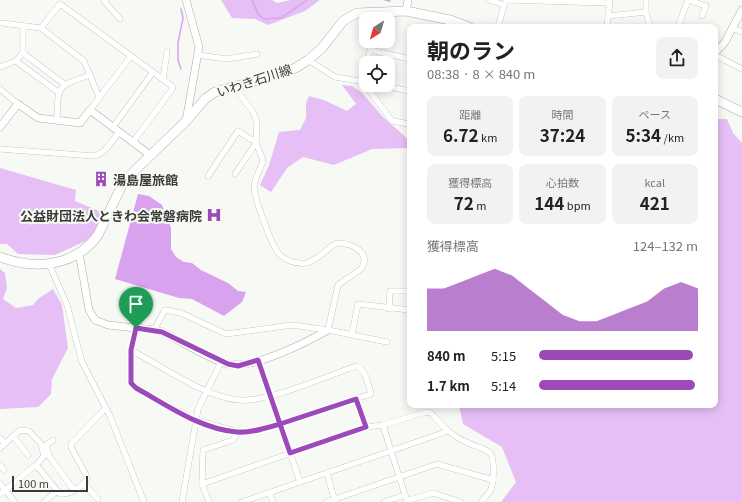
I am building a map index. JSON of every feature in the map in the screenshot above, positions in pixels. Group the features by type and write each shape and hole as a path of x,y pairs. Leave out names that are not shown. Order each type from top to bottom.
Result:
{"main road":[{"name":"いわき石川線","path":"0,258 23,265 49,264 79,253 98,235 124,181 186,121 210,95 287,72 308,60 322,48 338,26 349,17 364,12 406,11 450,20 461,24"},
{"path":"718,101 742,112"}],"street":[{"path":"105,0 104,1 120,19"},
{"path":"186,0 197,38 198,55 187,105 186,121"},
{"path":"406,11 408,0"},
{"path":"489,0 506,2 610,1 607,24"},
{"path":"646,0 646,12 649,24"},
{"path":"679,24 688,0 706,6 702,16"},
{"path":"499,24 506,2"},
{"path":"41,28 60,4 163,79 173,88 134,142"},
{"path":"718,50 725,42 742,10"},
{"path":"608,16 646,12"},
{"path":"0,23 41,28 84,62 99,97"},
{"path":"0,67 16,61 22,53 23,26"},
{"path":"732,28 742,32"},
{"path":"369,56 370,50 407,58"},
{"path":"163,79 167,52"},
{"path":"22,53 64,84"},
{"path":"198,55 227,59 257,54"},
{"path":"0,89 38,118 80,123 132,56"},
{"path":"718,56 742,69"},
{"path":"308,60 335,77 359,81"},
{"path":"16,61 58,92"},
{"path":"112,127 153,72"},
{"path":"57,120 58,92 64,84 90,76"},
{"path":"79,253 92,316 95,320 108,325 154,330 170,336 221,362 238,366 301,345 328,330 338,285 361,269 363,266 364,254 360,250 340,243 332,245 320,257 308,263 290,262 280,254 274,246 255,193 256,179 264,160 256,141 257,122 254,112 235,88"},
{"path":"395,88 407,90"},
{"path":"371,92 392,121 407,124"},
{"path":"0,127 18,104"},
{"path":"90,110 150,155"},
{"path":"208,176 238,131 256,141"},
{"path":"0,148 94,156 104,151 119,132"},
{"path":"235,174 256,141"},
{"path":"49,264 67,306 82,362 106,408 144,502"},
{"path":"389,309 390,291 407,291"},
{"path":"352,334 358,304 389,309 407,310"},
{"path":"154,330 165,310 181,313 231,334 292,324 352,334 387,342"},
{"path":"131,350 206,391 239,400 270,396 356,366 360,367 363,371 371,394 280,424 262,429 238,432 196,420 136,388 131,383 131,350 136,328"},
{"path":"258,360 300,482"},
{"path":"182,502 198,409 221,362"},
{"path":"356,399 366,427"},
{"path":"36,465 57,491 64,494 84,484 87,479 86,475 71,447 71,444 106,408"},
{"path":"202,484 366,427 383,425 426,412 431,413 448,431 464,441 488,449 491,453 494,467 491,490 481,502"},
{"path":"383,425 407,501 433,493 461,502"},
{"path":"0,438 2,446 22,430 29,431 41,444 44,456 36,465 2,492"},
{"path":"242,502 448,431"},
{"path":"209,502 202,484 203,450 233,440 238,432"},
{"path":"13,436 28,455"},
{"path":"53,440 46,445 48,456 74,490"},
{"path":"326,502 437,464 493,480"},
{"path":"327,473 335,500"},
{"path":"0,484 2,492 15,502"},
{"path":"84,484 98,499"},
{"path":"44,502 57,491"},
{"path":"269,492 273,502"},
{"path":"384,502 405,495"}],"shaded area":[{"path":"221,0 272,0 277,3 290,0 320,0 305,11 268,25 255,19 232,18"},
{"path":"342,85 352,86 362,93 383,117 407,138 407,148 372,149 334,165 303,157 287,168 271,192 260,185 269,165 279,132 300,130 306,118 306,103 309,96 324,100 347,111 356,104"},
{"path":"718,119 727,119 733,133 742,143 742,502 501,502 516,482 502,447 463,424 460,408 718,408"},
{"path":"0,168 76,190 75,201 99,211 101,218 90,239 55,255 18,254 7,244 0,244"},
{"path":"138,194 149,196 162,205 171,228 171,249 176,257 184,262 192,263 201,270 228,283 238,291 246,292 242,302 224,316 192,299 179,298 115,279"},
{"path":"0,269 5,273 7,288 3,299 16,308 33,305 38,299 53,289 62,305 68,348 52,379 51,394 38,407 0,409"}],"waterway":[{"path":"252,0 258,14 264,19 281,18 307,0"},
{"path":"385,0 390,1"},
{"path":"181,9 183,18 178,43 178,60 181,69"}],"place":[{"name":"湯島屋旅館","path":"101,179"},
{"name":"公益財団法人ときわ会常磐病院","path":"214,215"}],"route":[{"path":"136,328 131,350 131,383 136,388 196,420 217,428 238,432 262,429 280,424 290,453 366,427 356,399 280,424 258,360 238,366 228,364 221,362 162,332 136,328"}]}
